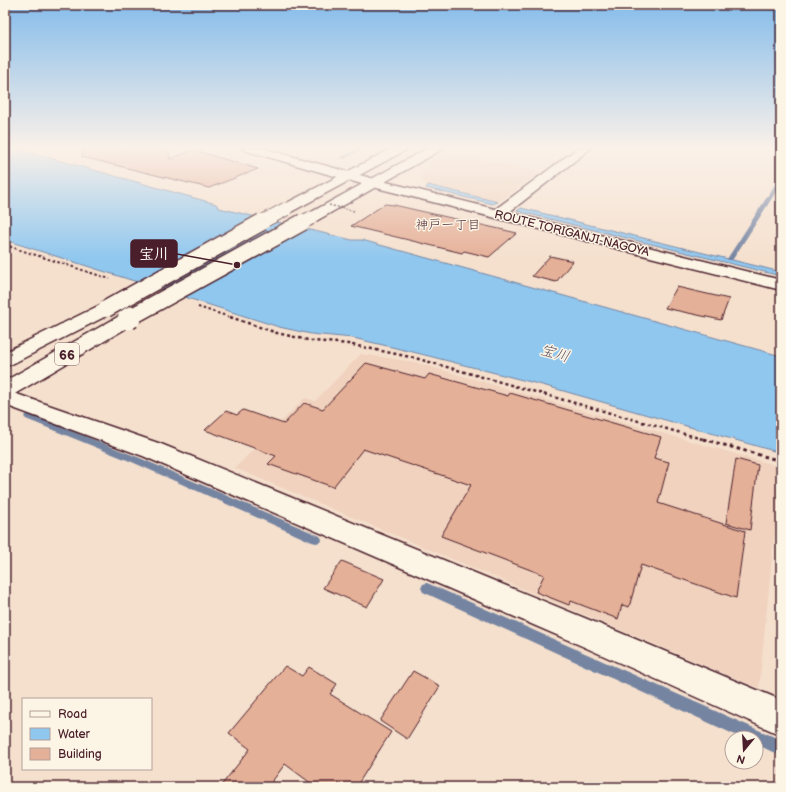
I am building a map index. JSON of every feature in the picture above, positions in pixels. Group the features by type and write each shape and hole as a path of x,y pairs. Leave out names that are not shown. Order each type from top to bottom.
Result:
{"main road":[{"name":"66","path":"5,360 106,309 331,185"},
{"name":"66","path":"5,390 128,319 370,185"},
{"name":"ROUTE TORIGANJI-NAGOYA","path":"382,185 781,285"},
{"path":"498,214 536,185"},
{"path":"5,397 152,450 600,639 781,718"}],"path":[{"path":"5,245 111,279"},
{"path":"195,306 277,333 312,341 348,344 415,358 781,461"}],"shaded area":[{"path":"428,185 522,185 498,202"},
{"path":"361,354 414,362 781,467 759,688 235,468 305,398 315,401"}],"water":[{"path":"5,185 147,185 216,204 219,208 352,240 362,240 781,356 781,453 546,386 417,353 353,338 311,334 279,327 5,240"},
{"path":"428,185 498,202 493,204 426,188"},
{"path":"521,208 781,272 781,276 517,211"}],"building":[{"path":"197,185 217,185 209,188"},
{"path":"385,204 517,233 489,257 464,251 462,253 351,226"},
{"path":"550,256 573,261 556,282 532,276"},
{"path":"677,287 729,299 721,320 665,308"},
{"path":"366,363 425,379 429,374 508,396 510,393 661,437 654,458 669,462 658,503 745,531 736,598 641,565 629,607 622,605 618,619 571,601 569,605 536,592 544,575 441,536 471,485 363,449 333,487 268,464 276,456 205,430 226,411 237,415 243,410 284,424 304,403 323,409"},
{"path":"736,459 758,465 750,530 726,523"},
{"path":"342,561 384,579 367,607 323,588"},
{"path":"285,666 302,676 309,667 337,684 330,694 391,732 356,787 316,787 285,764 268,787 220,787 250,749 229,733"},
{"path":"413,671 440,686 407,739 380,721"}],"waterway":[{"path":"730,259 778,185"},
{"path":"29,417 136,460 316,539"},
{"path":"427,588 781,748"}],"place":[{"name":"宝川","path":"237,265"}],"district":[{"name":"神戸一丁目","path":"448,224"}]}
